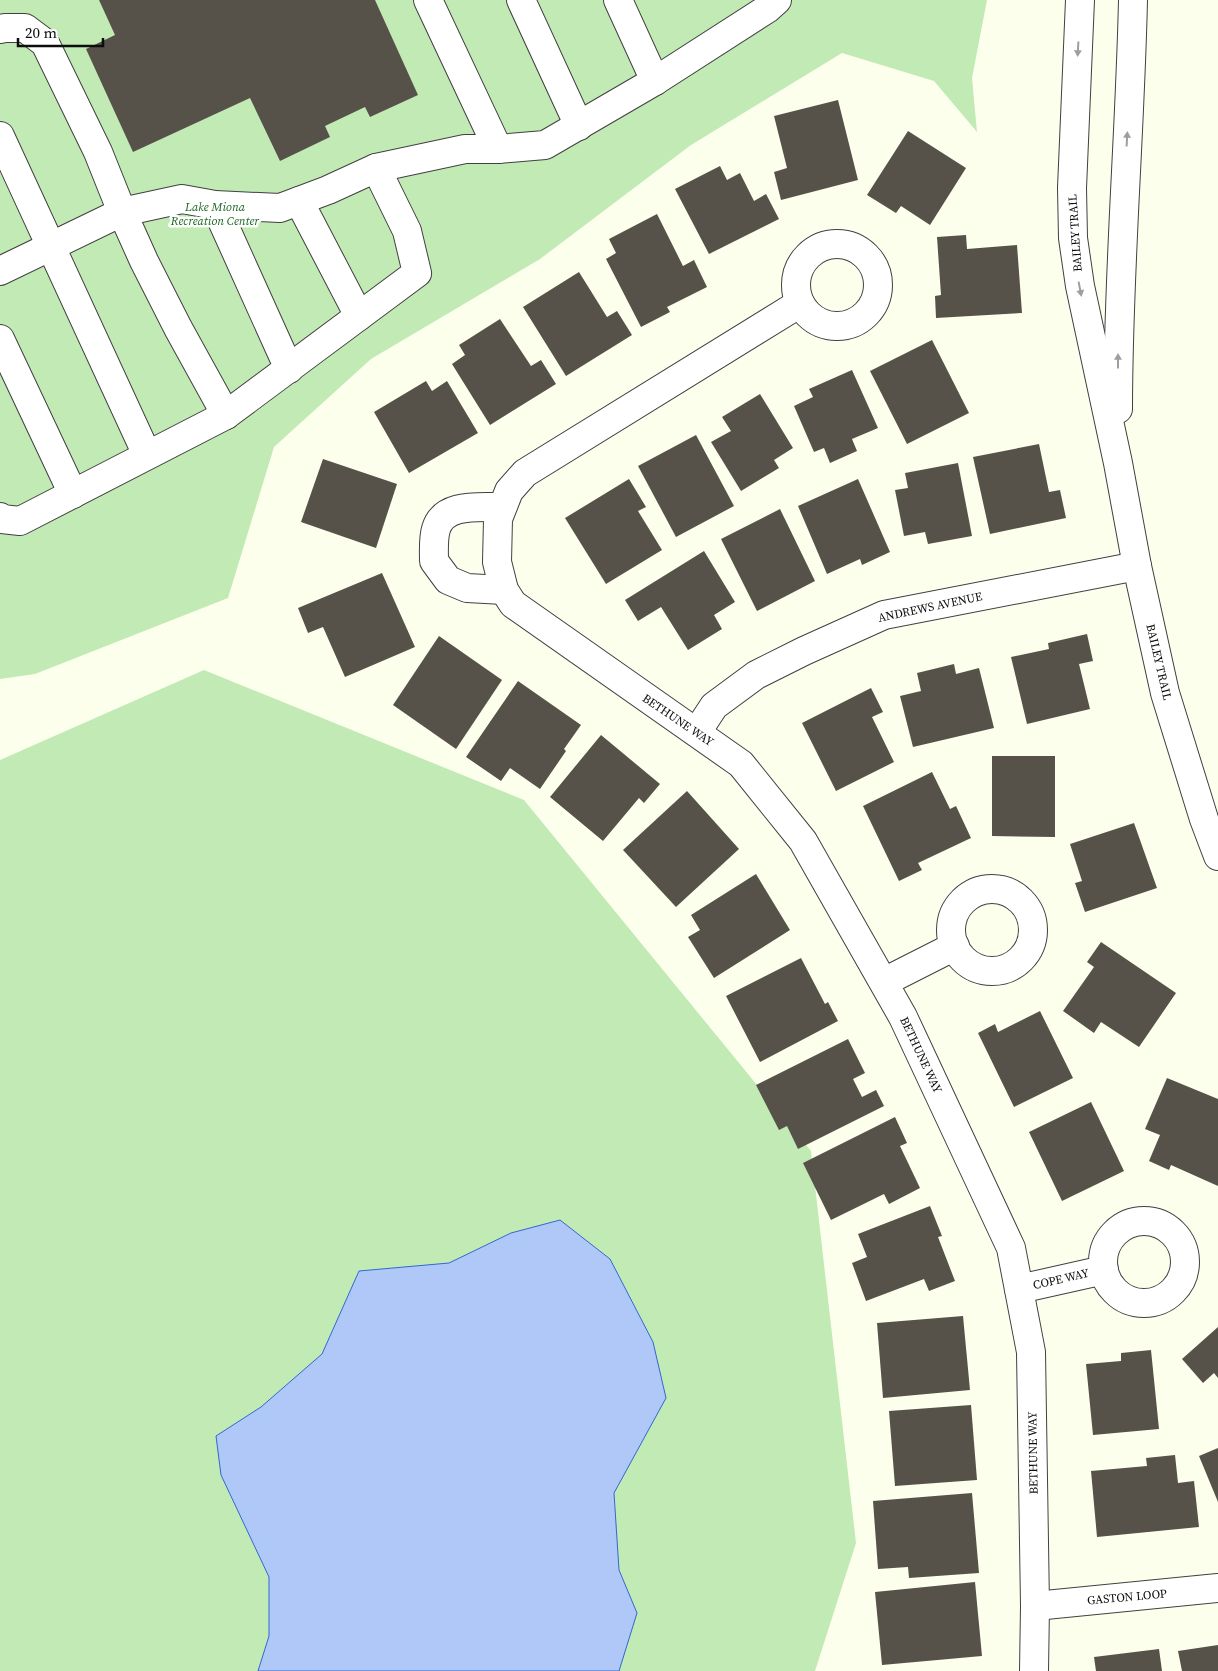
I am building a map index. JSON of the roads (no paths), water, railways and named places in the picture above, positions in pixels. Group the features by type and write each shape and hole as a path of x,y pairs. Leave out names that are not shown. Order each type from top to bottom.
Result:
{"street":[{"path":"428,0 498,149"},
{"path":"520,0 578,126"},
{"path":"618,0 655,81"},
{"path":"0,271 122,212 182,199 215,205 280,208 376,168 464,149 498,149 545,145 655,81 767,9 776,0"},
{"name":"BAILEY TRAIL","path":"1080,0 1072,188 1073,238 1080,286 1165,694 1204,819 1218,856"},
{"name":"BAILEY TRAIL","path":"1118,463 1118,330 1133,0"},
{"path":"0,29 25,28 45,44 98,152 122,212 178,328 226,415"},
{"path":"0,136 147,455"},
{"path":"0,517 2,519 20,521 226,415 417,274 407,231 376,168"},
{"path":"299,201 359,316"},
{"path":"215,205 289,369"},
{"name":"BETHUNE WAY","path":"799,302 525,472 509,491 498,519 497,562 504,590 513,604 741,764 804,842 904,1017 1011,1248 1031,1352 1035,1606 1034,1671"},
{"path":"0,340 73,494"},
{"path":"502,507 459,508 446,516 436,528 434,561 448,580 467,588 504,590"},
{"name":"ANDREWS AVENUE","path":"697,732 714,706 756,675 884,615 1137,566"},
{"path":"884,982 955,946"},
{"name":"COPE WAY","path":"1019,1289 1104,1270"},
{"name":"GASTON LOOP","path":"1035,1606 1218,1588"}],"water":[{"path":"560,1220 610,1259 653,1342 666,1398 614,1493 619,1570 637,1613 619,1671 258,1671 269,1636 269,1577 221,1475 216,1436 261,1407 322,1354 359,1271 449,1263 511,1233"}],"park label":[{"name":"Lake Miona Recreation Center","path":"215,214"}]}
